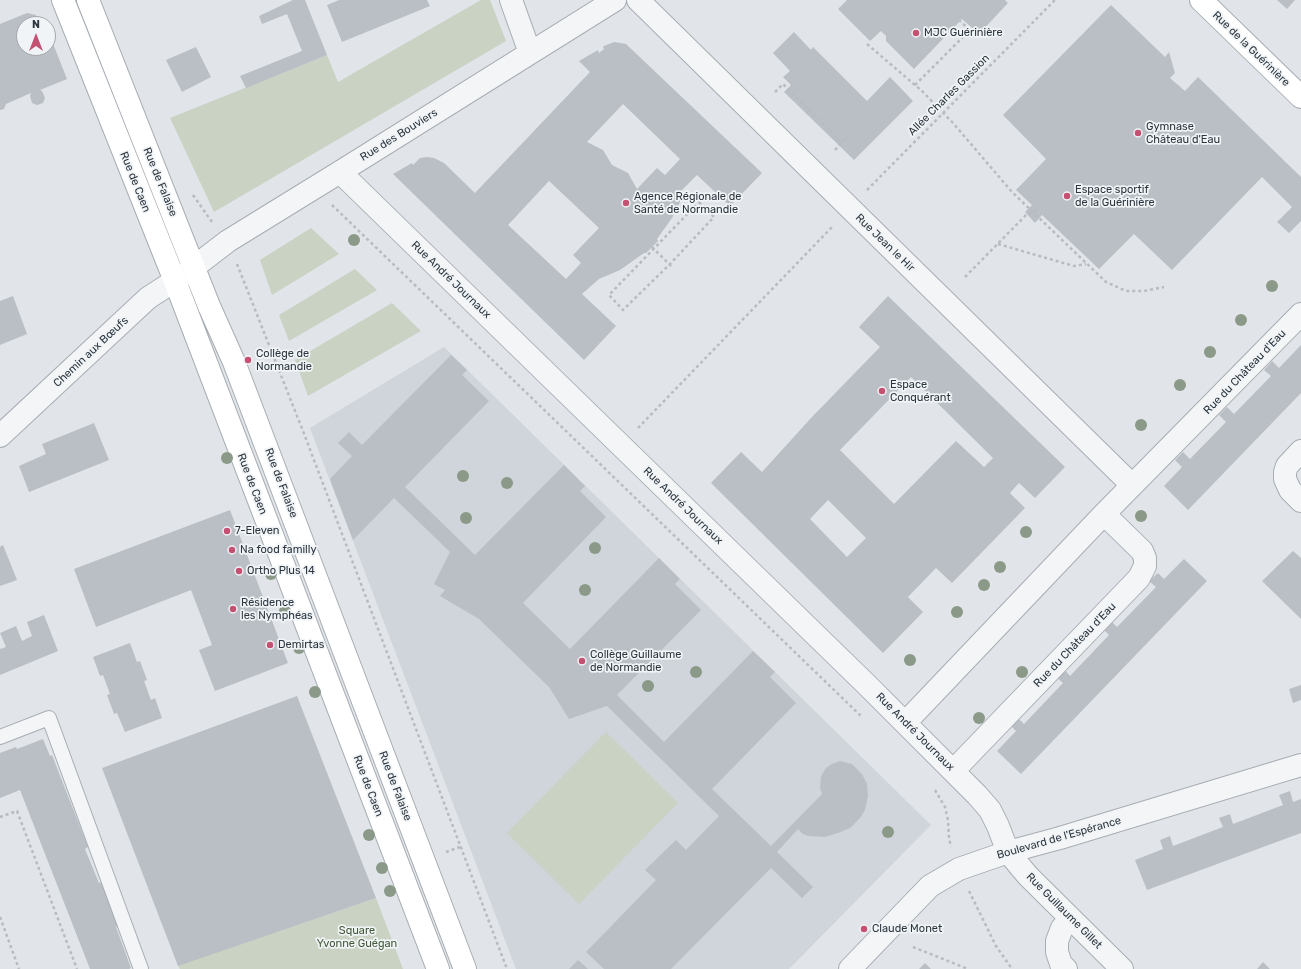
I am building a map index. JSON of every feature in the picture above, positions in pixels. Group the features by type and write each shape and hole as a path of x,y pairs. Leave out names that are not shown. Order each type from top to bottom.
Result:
{"main road":[{"name":"Rue de Caen","path":"63,0 185,274 438,969"},
{"name":"Rue de Falaise","path":"88,0 185,274 209,306 234,362 465,969"},
{"name":"Rue de la Guérinière","path":"1201,0 1301,97"}],"street":[{"path":"511,0 530,54"},
{"name":"Rue des Bouviers","path":"185,274 228,241 615,0"},
{"name":"Rue Jean le Hir","path":"638,0 1132,485"},
{"name":"Rue André Journaux","path":"340,172 862,679 953,771 990,810 1008,852"},
{"name":"Chemin aux Bœufs","path":"0,436 148,298 185,274"},
{"name":"Rue du Château d'Eau","path":"905,723 1132,485 1301,314"},
{"path":"1301,451 1287,466 1285,472 1285,478 1290,490 1301,501"},
{"name":"Rue du Château d'Eau","path":"953,771 1139,578 1145,566 1145,558 1142,551 1104,514"},
{"name":"Boulevard de l'Espérance","path":"850,969 930,886 959,869 1008,852 1060,838 1301,765"},
{"name":"Rue Guillaume Gillet","path":"1008,852 1028,876 1122,969"},
{"path":"1066,969 1061,964 1057,952 1057,941 1062,928 1071,920"}],"lane":[{"path":"0,737 49,718 141,969"}],"path":[{"name":"Allée Charles Gassion","path":"866,191 1054,0"},
{"path":"915,85 970,30 960,21"},
{"path":"867,44 915,85 943,112 1012,192 1106,282 1126,291 1144,291 1164,287"},
{"path":"775,92 783,84 842,143"},
{"path":"835,150 851,133"},
{"path":"193,194 228,241 303,432 507,969"},
{"path":"699,202 714,217 671,266 623,310 609,295 699,202"},
{"path":"330,203 865,720"},
{"path":"965,277 1027,214 1034,213 1037,210"},
{"path":"637,429 834,225"},
{"path":"998,244 1074,266 1086,264"},
{"path":"653,248 671,266"},
{"path":"0,817 17,811 77,969"},
{"path":"443,853 460,847"},
{"path":"0,917 19,969"},
{"path":"913,947 968,969"}],"shaded area":[{"name":"Collège Guillaume de Normandie","path":"444,347 931,825 789,969 516,969 310,428"}],"green space":[{"path":"481,0 490,0 506,41 214,212 170,118 327,55 338,82"},
{"path":"311,228 339,254 272,295 260,260"},
{"path":"355,269 377,290 289,341 279,315"},
{"path":"392,303 421,331 308,396 295,360"},
{"path":"606,732 678,803 579,904 507,833"},
{"name":"Square Yvonne Guégan","path":"376,898 403,969 180,969 178,965"}],"building":[{"path":"293,0 305,0 327,55 246,88 240,76 302,51 287,14 262,24 259,16"},
{"path":"339,0 427,0 430,6 342,42 327,5"},
{"name":"MJC Guérinière","path":"847,0 1005,0 1008,3 979,34 962,19 914,69 886,41 886,36 881,31 870,41 838,9"},
{"path":"1277,0 1295,0 1287,9"},
{"name":"Gymnase Château d'Eau","path":"1111,5 1165,57 1169,52 1175,73 1170,78 1185,91 1198,77 1301,177 1301,221 1289,233 1277,222 1292,207 1262,177 1172,270 1134,234 1099,269 1042,215 1035,223 1025,212 1032,205 1016,190 1046,159 1003,115"},
{"path":"27,13 37,16 20,16"},
{"path":"16,17 16,56 56,56 56,51 67,79 40,90 45,98 43,103 37,105 32,103 30,96 31,93 6,104 4,109 0,110 0,24"},
{"path":"794,32 811,50 813,47 867,101 890,77 913,101 854,160 784,92 791,85 783,77 790,71 773,53"},
{"name":"Agence Régionale de Santé de Normandie","path":"614,42 626,44 762,173 730,206 697,175 681,191 683,193 681,200 672,218 657,239 658,241 646,253 620,270 599,279 582,294 616,326 584,360 393,174 412,163 413,165 420,158 434,158 444,163 475,193 590,72 579,61 598,50 599,53 604,49 604,46","holes":["623,104 680,159 665,175 657,168 637,189 628,173 612,165 603,150 587,142","549,181 599,228 573,255 581,263 566,279 508,225"]},
{"path":"196,47 211,77 182,92 166,60"},
{"path":"13,296 27,334 0,345 0,301"},
{"path":"888,296 1065,467 1035,498 1019,483 1010,493 1025,508 952,583 936,568 908,597 923,612 883,653 711,483 741,452 762,472 811,418 880,347 859,327","holes":["911,377 993,458 984,467 956,441 894,504 840,450","828,500 866,538 847,557 810,519"]},
{"path":"1301,345 1301,393 1188,510 1164,486 1182,467 1175,460 1183,452 1190,459 1226,422 1219,415 1227,407 1234,414 1271,376 1264,370 1272,361 1279,368"},
{"path":"451,355 467,370 462,375 489,401 405,487 475,555 564,465 585,486 580,491 606,517 523,603 570,649 659,558 680,579 675,584 701,610 617,695 664,742 753,651 775,672 770,677 796,703 712,789 771,846 822,794 820,788 821,776 826,768 832,764 840,761 852,764 862,774 867,784 868,796 865,810 860,818 850,828 825,837 808,836 803,834 798,829 777,852 813,887 802,898 771,868 671,969 604,969 586,952 656,880 645,870 676,840 686,850 719,816 607,706 569,719 549,687 479,619 440,596 445,590 434,584 450,552 394,498 353,540 332,485 330,479 352,456 338,443 349,432 362,445"},
{"path":"94,423 109,460 29,492 19,466 46,454 42,444"},
{"name":"Résidence les Nymphéas","path":"230,510 288,663 215,691 199,650 212,645 191,590 96,627 74,569"},
{"path":"3,545 17,580 0,586 0,547"},
{"path":"1293,551 1301,558 1301,619 1262,581"},
{"path":"1184,559 1207,581 1021,774 997,751 1016,731 1010,725 1017,717 1024,724 1063,683 1056,677 1064,669 1070,676 1109,635 1103,629 1111,621 1117,627 1156,587 1149,581 1158,573 1164,579"},
{"path":"44,615 58,651 0,675 0,649 6,647 0,633 16,626 22,641 32,636 27,622"},
{"path":"130,643 137,662 140,661 147,680 144,681 151,700 155,698 162,718 125,732 117,713 114,714 107,695 110,694 103,675 100,676 93,657"},
{"path":"1301,685 1301,700 1293,703 1289,689"},
{"path":"297,696 376,898 178,966 102,768"},
{"path":"43,739 50,756 52,755 88,847 85,849 99,883 101,882 118,926 116,927 131,968 129,969 90,969 20,790 0,798 0,753 16,747 17,749"},
{"path":"1290,791 1293,802 1301,799 1301,833 1147,890 1135,860 1163,849 1160,840 1170,836 1173,846 1223,827 1219,818 1230,814 1233,824 1283,805 1279,795"},
{"path":"578,960 588,969 569,969"},
{"path":"1263,962 1270,969 1257,969"},
{"path":"925,963 931,969 919,969"}],"place":[{"name":"MJC Guérinière","path":"916,33"},
{"name":"Gymnase Château d'Eau","path":"1138,133"},
{"name":"Espace sportif de la Guérinière","path":"1067,196"},
{"name":"Agence Régionale de Santé de Normandie","path":"626,203"},
{"name":"Collège de Normandie","path":"248,360"},
{"name":"Espace Conquérant","path":"882,391"},
{"name":"7-Eleven","path":"227,531"},
{"name":"Na food familly","path":"232,550"},
{"name":"Ortho Plus 14","path":"239,571"},
{"name":"Résidence les Nymphéas","path":"233,609"},
{"name":"Demirtas","path":"270,645"},
{"name":"Collège Guillaume de Normandie","path":"582,661"},
{"name":"Claude Monet","path":"864,929"}]}
